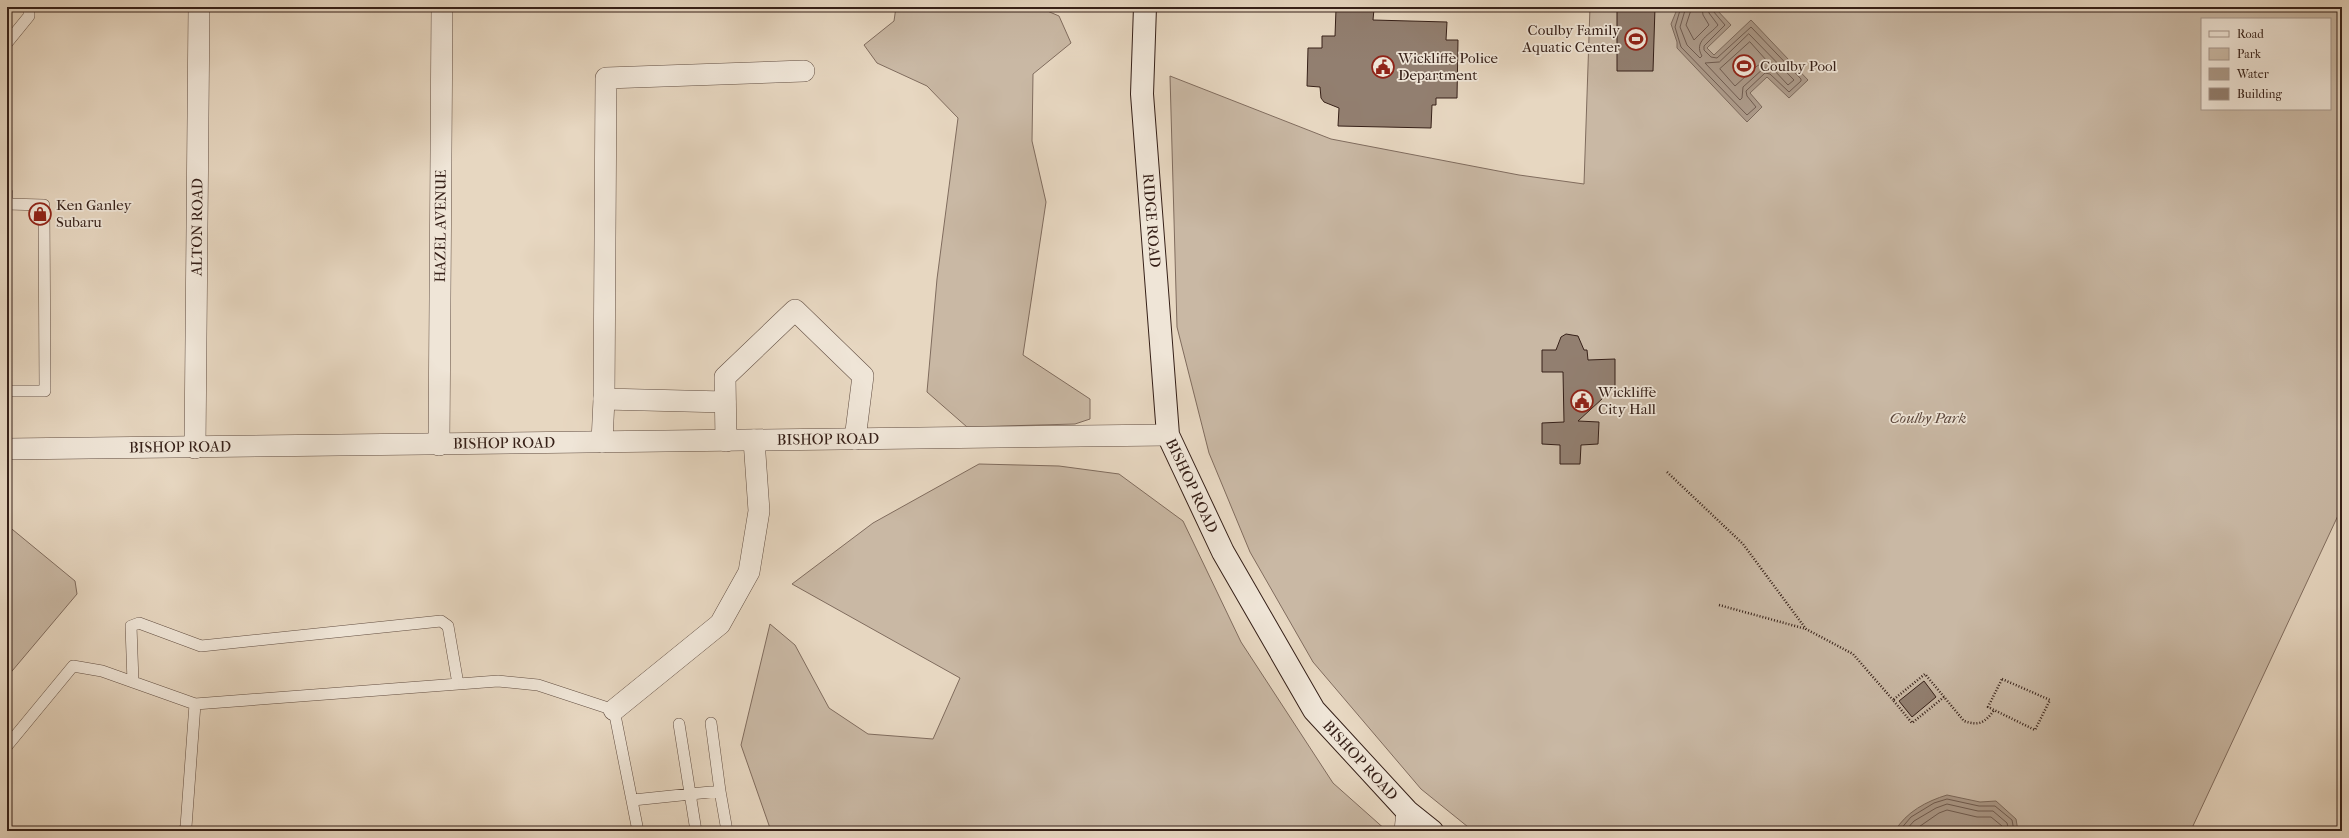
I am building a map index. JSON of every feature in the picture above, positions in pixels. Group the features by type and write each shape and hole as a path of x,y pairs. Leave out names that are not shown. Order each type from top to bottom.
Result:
{"main road":[{"name":"RIDGE ROAD","path":"1145,7 1142,94 1168,435"},
{"name":"BISHOP ROAD","path":"1168,435 1223,552 1314,710 1406,821 1432,831"}],"street":[{"name":"ALTON ROAD","path":"195,448 199,7"},
{"name":"HAZEL AVENUE","path":"439,445 442,7"},
{"path":"602,442 604,399 606,78 804,71"},
{"path":"726,441 725,377 795,310 863,376 855,439"},
{"path":"604,399 725,402"},
{"name":"BISHOP ROAD","path":"7,449 195,448 1168,435"},
{"path":"614,710 720,624 749,572 759,511 754,440"}],"lane":[{"path":"7,43 29,16 29,7"},
{"path":"7,193 7,204 44,205 45,390 7,391"},
{"path":"133,682 131,626 138,623 201,646 441,620 448,626 458,684"},
{"path":"7,746 73,666 102,671 195,704 498,681 538,685 614,710 638,831"},
{"path":"183,831 186,827 195,704"},
{"path":"711,723 727,831"},
{"path":"679,724 696,831"},
{"path":"633,800 720,791"}],"path":[{"path":"1667,472 1743,544 1806,629"},
{"path":"1719,605 1806,629 1853,654 1912,723 1944,698"},
{"path":"1893,700 1924,674 1964,721 1973,724 1987,720 1994,710"},
{"path":"2002,679 2050,700 2035,730 1994,710 1988,707 2002,679"}],"green space":[{"path":"896,7 1038,7 1059,16 1071,43 1033,74 1032,141 1046,202 1023,355 1090,399 1090,419 1075,424 967,427 927,392 937,279 958,118 927,86 877,63 864,45 894,21"},
{"name":"Coulby Park","path":"1590,7 2342,7 2342,507 2192,828 2188,831 1473,831 1421,789 1313,662 1250,552 1209,453 1177,327 1170,76 1331,139 1519,175 1584,184"},
{"path":"979,464 1059,466 1119,474 1183,521 1241,642 1333,783 1387,831 771,831 741,745 770,624 795,645 829,708 868,734 933,739 960,678 792,584 873,523"},
{"path":"7,525 75,581 77,594 7,677"}],"water":[{"name":"Coulby Pool","path":"1678,7 1718,7 1716,9 1731,25 1707,48 1714,55 1751,20 1808,80 1789,98 1767,77 1750,93 1762,107 1747,122 1677,48 1677,42 1671,24"},
{"path":"1947,795 1980,802 1996,801 2016,819 2018,831 1895,831 1905,818 1918,808 1932,800"}],"building":[{"name":"Coulby Family Aquatic Center","path":"1617,7 1655,7 1653,71 1617,71"},
{"name":"Wickliffe Police Department","path":"1336,9 1374,9 1373,20 1447,22 1446,40 1458,40 1457,98 1436,98 1436,105 1432,105 1431,128 1338,126 1339,108 1324,102 1321,98 1320,87 1307,86 1308,48 1322,48 1322,36 1335,36"},
{"name":"Wickliffe City Hall","path":"1566,334 1578,336 1584,350 1587,350 1588,360 1615,359 1615,387 1578,421 1599,422 1598,444 1581,445 1580,464 1560,464 1560,445 1542,444 1542,423 1564,422 1563,372 1542,372 1542,350 1556,350 1561,337"},
{"path":"1924,681 1936,697 1912,717 1899,701"}],"place":[{"name":"Coulby Family Aquatic Center","path":"1636,39"},
{"name":"Coulby Pool","path":"1744,66"},
{"name":"Wickliffe Police Department","path":"1383,67"},
{"name":"Ken Ganley Subaru","path":"40,214"},
{"name":"Wickliffe City Hall","path":"1582,401"}]}
